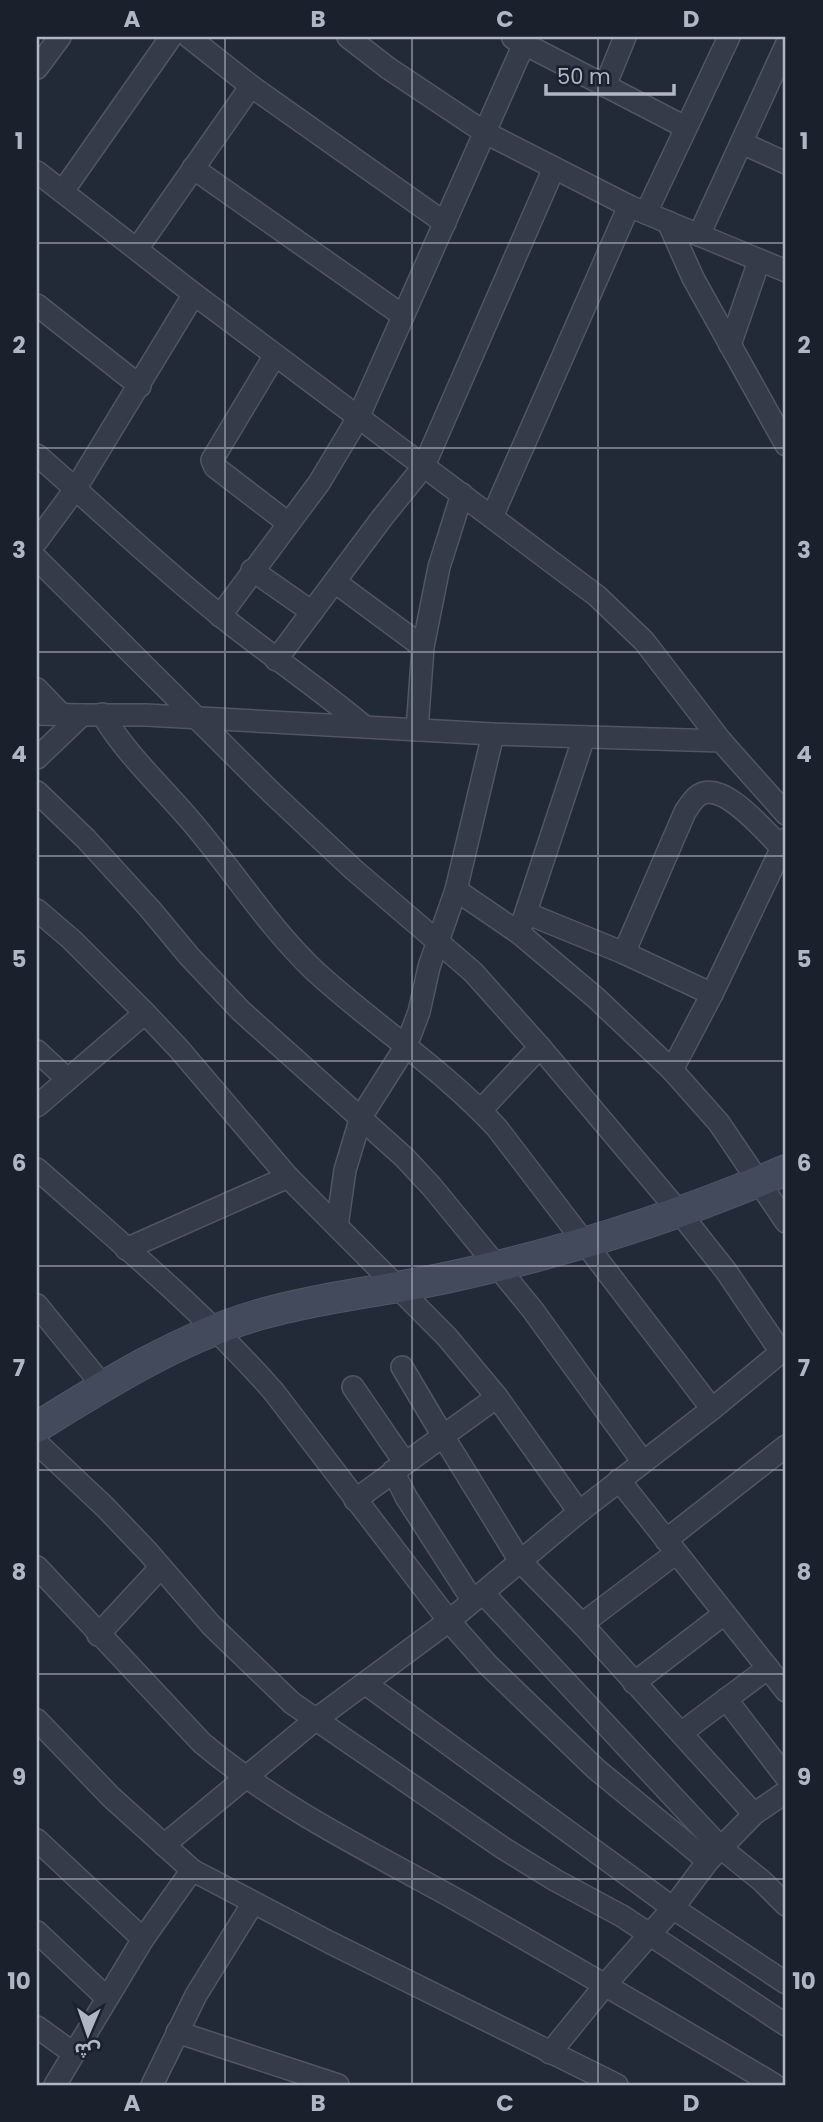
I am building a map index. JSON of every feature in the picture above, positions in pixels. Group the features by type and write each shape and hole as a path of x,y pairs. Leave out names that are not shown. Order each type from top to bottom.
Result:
{"street":[{"path":"37,68 60,37"},
{"path":"63,191 171,37"},
{"path":"189,37 251,86 445,223"},
{"path":"348,37 388,68 484,132 638,210 786,271"},
{"path":"605,86 625,37"},
{"path":"492,517 638,210 685,127 729,37"},
{"path":"220,616 319,482 358,418 445,223 521,39 685,127"},
{"path":"699,235 786,45"},
{"path":"137,249 251,86"},
{"path":"742,143 786,163"},
{"path":"193,168 402,315"},
{"path":"276,660 424,466 554,168"},
{"path":"37,172 621,617 644,641 721,741 786,814"},
{"path":"668,222 693,278 786,445"},
{"path":"730,345 759,261"},
{"path":"37,541 76,488 194,294"},
{"path":"37,304 140,386"},
{"path":"275,355 212,460 215,467 288,523"},
{"path":"37,455 220,616 332,699 365,727"},
{"path":"418,730 423,647 439,567 462,494"},
{"path":"37,559 272,793 353,869 473,972 680,1213 784,1350 579,1512 449,1621 315,1720 164,1845"},
{"path":"252,570 312,612"},
{"path":"335,582 423,647"},
{"path":"37,689 81,715 125,748 191,821 315,971 481,1110 515,1150 712,1409"},
{"path":"37,714 721,741"},
{"path":"37,758 81,715"},
{"path":"337,1226 345,1170 361,1117 406,1046 456,890 493,734"},
{"path":"523,923 584,737"},
{"path":"37,792 86,839 241,1011 311,1076 361,1117 423,1177 499,1266 643,1462"},
{"path":"624,953 685,812 698,795 712,792 728,796 784,843 712,994 672,1070"},
{"path":"456,890 523,923 624,953 712,994"},
{"path":"37,911 72,940 145,1013 288,1177 447,1337 497,1396 579,1512"},
{"path":"523,923 596,998 672,1070 719,1124 773,1175 786,1222"},
{"path":"37,1106 66,1078 145,1013"},
{"path":"481,1110 540,1047"},
{"path":"37,1051 66,1078"},
{"path":"37,1169 217,1329 274,1392 449,1621 487,1664 596,1769 715,1854 762,1881 786,1905"},
{"path":"37,1427 103,1386 217,1329 258,1315 297,1306 499,1266 586,1244 680,1213 773,1175"},
{"path":"126,1249 288,1177"},
{"path":"37,1306 103,1386"},
{"path":"402,1367 520,1561 582,1624 754,1814"},
{"path":"353,1387 399,1467 406,1497 478,1597 715,1854"},
{"path":"355,1500 497,1396"},
{"path":"37,1443 105,1507 221,1635 270,1683 315,1720 503,1848 650,1934 786,2025"},
{"path":"582,1624 786,1446"},
{"path":"620,1480 786,1691"},
{"path":"37,1567 202,1744 246,1777 329,1829 606,1984 775,2085"},
{"path":"98,1635 160,1569"},
{"path":"634,1683 724,1614"},
{"path":"681,1733 768,1668"},
{"path":"366,1684 673,1908 786,1983"},
{"path":"726,1699 786,1777"},
{"path":"37,1720 111,1797 192,1870 550,2053 577,2076 617,2085"},
{"path":"550,2053 673,1908 715,1854 754,1814 786,1792"},
{"path":"37,1840 143,1939"},
{"path":"59,2084 73,2053 143,1939 192,1870"},
{"path":"152,2085 196,1995 253,1903"},
{"path":"37,1932 107,1998"},
{"path":"736,1991 756,1964"},
{"path":"37,2027 73,2053"},
{"path":"177,2032 338,2085"}]}
